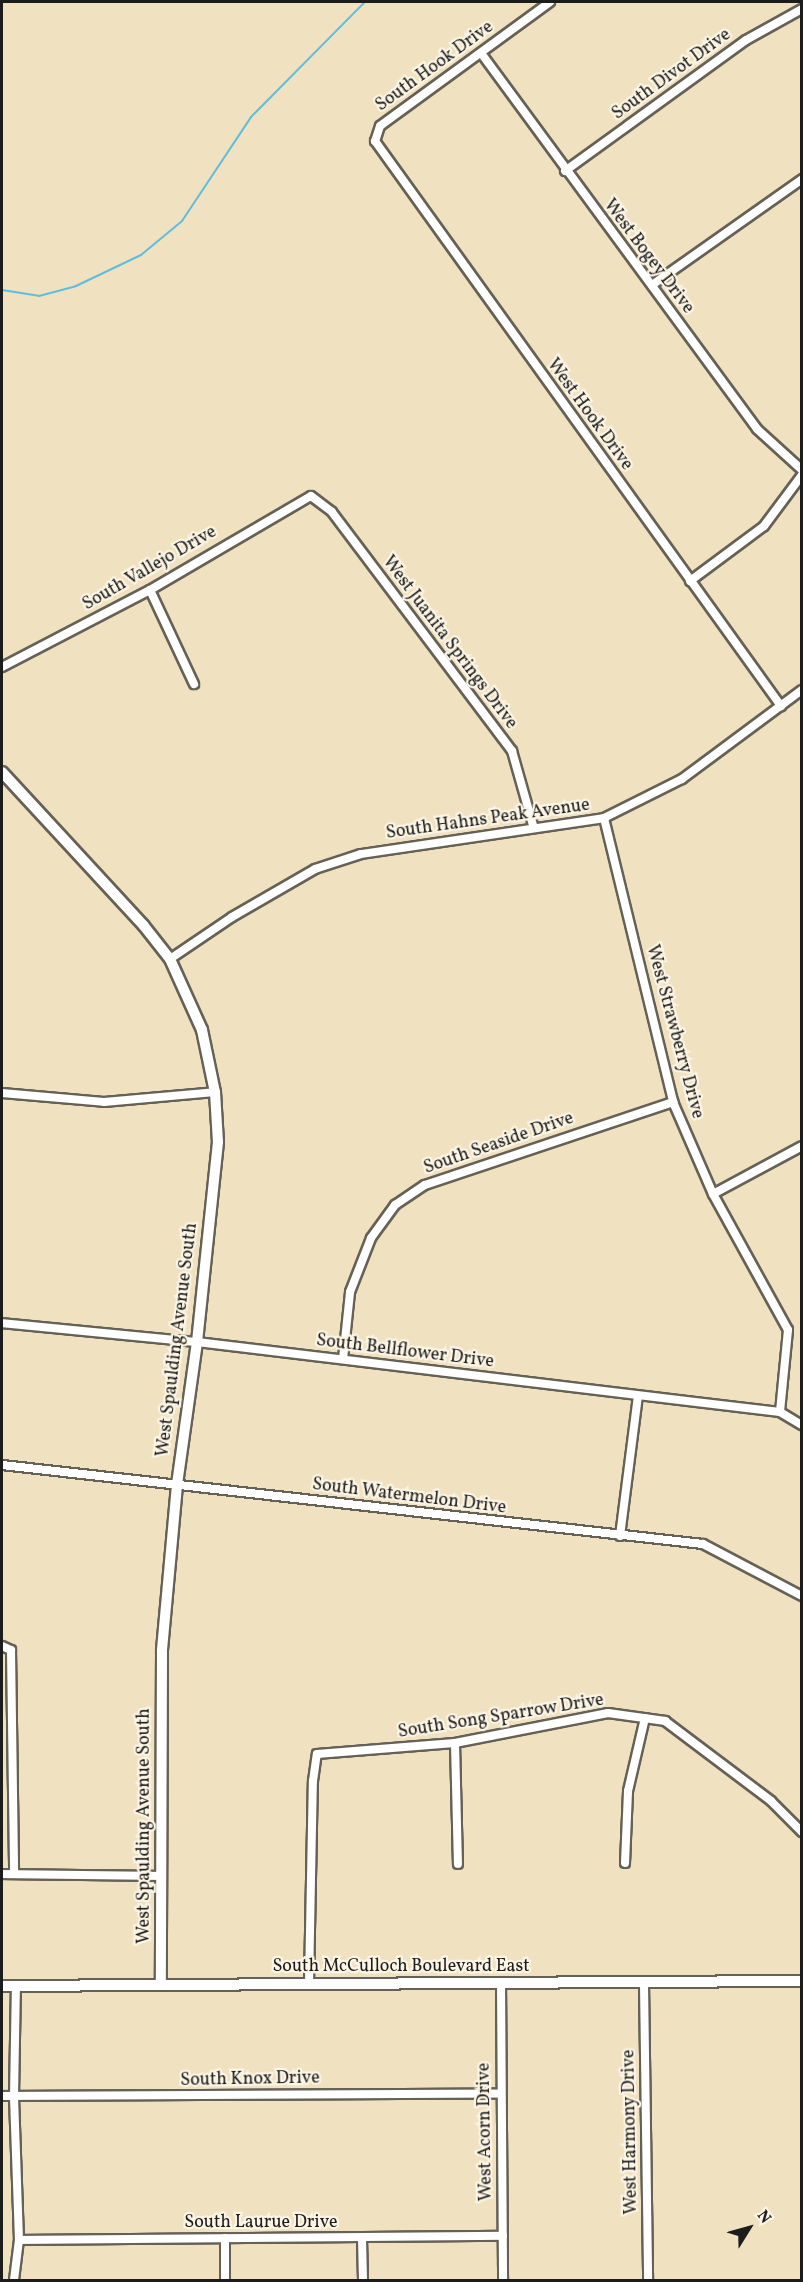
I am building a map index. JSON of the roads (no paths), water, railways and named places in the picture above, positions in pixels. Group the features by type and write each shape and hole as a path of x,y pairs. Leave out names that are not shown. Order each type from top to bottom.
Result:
{"street":[{"name":"South Hook Drive","path":"375,141 380,126 550,2"},
{"name":"South Divot Drive","path":"565,171 746,39 801,9"},
{"name":"West Bogey Drive","path":"481,53 565,171 757,429 801,470"},
{"name":"West Hook Drive","path":"375,141 781,706"},
{"path":"652,285 801,179"},
{"path":"690,581 764,526 801,475"},
{"name":"South Vallejo Drive","path":"2,667 150,590 311,496"},
{"name":"West Juanita Springs Drive","path":"311,496 332,512 512,752 532,825"},
{"path":"150,590 194,684"},
{"name":"South Hahns Peak Avenue","path":"170,960 240,912 315,869 361,854 532,825 604,818 682,779 801,690"},
{"name":"West Spaulding Avenue South","path":"2,772 144,926 170,960 202,1030 215,1092 218,1142 197,1342 177,1485 162,1651 161,1984"},
{"name":"West Strawberry Drive","path":"604,818 673,1102 713,1194 788,1330 780,1412"},
{"path":"2,1093 104,1102 215,1092"},
{"name":"South Seaside Drive","path":"343,1359 350,1292 371,1238 395,1205 425,1185 673,1102"},
{"path":"713,1194 801,1146"},
{"name":"South Bellflower Drive","path":"2,1323 197,1342 780,1412 801,1425"},
{"path":"620,1536 638,1396"},
{"name":"South Watermelon Drive","path":"2,1465 703,1544 801,1596"},
{"path":"2,1646 11,1650 14,1874"},
{"name":"South Song Sparrow Drive","path":"309,1983 312,1781 317,1754 455,1743 608,1713 665,1721 771,1801 801,1832"},
{"path":"625,1863 628,1791 645,1718"},
{"path":"455,1743 458,1864"},
{"path":"2,1874 161,1876"},
{"name":"South McCulloch Boulevard East","path":"2,1986 309,1983 645,1984 801,1981"},
{"name":"West Acorn Drive","path":"501,1983 499,2093 503,2280"},
{"name":"West Harmony Drive","path":"645,1984 648,2280"},
{"path":"14,2280 19,2240 14,2096 15,1986"},
{"name":"South Knox Drive","path":"2,2096 499,2093"},
{"name":"South Laurue Drive","path":"19,2240 362,2239 503,2236"},
{"path":"225,2238 225,2280"},
{"path":"362,2239 363,2280"}],"waterway":[{"path":"2,290 39,296 76,286 141,255 182,221 251,117 365,2"}]}
